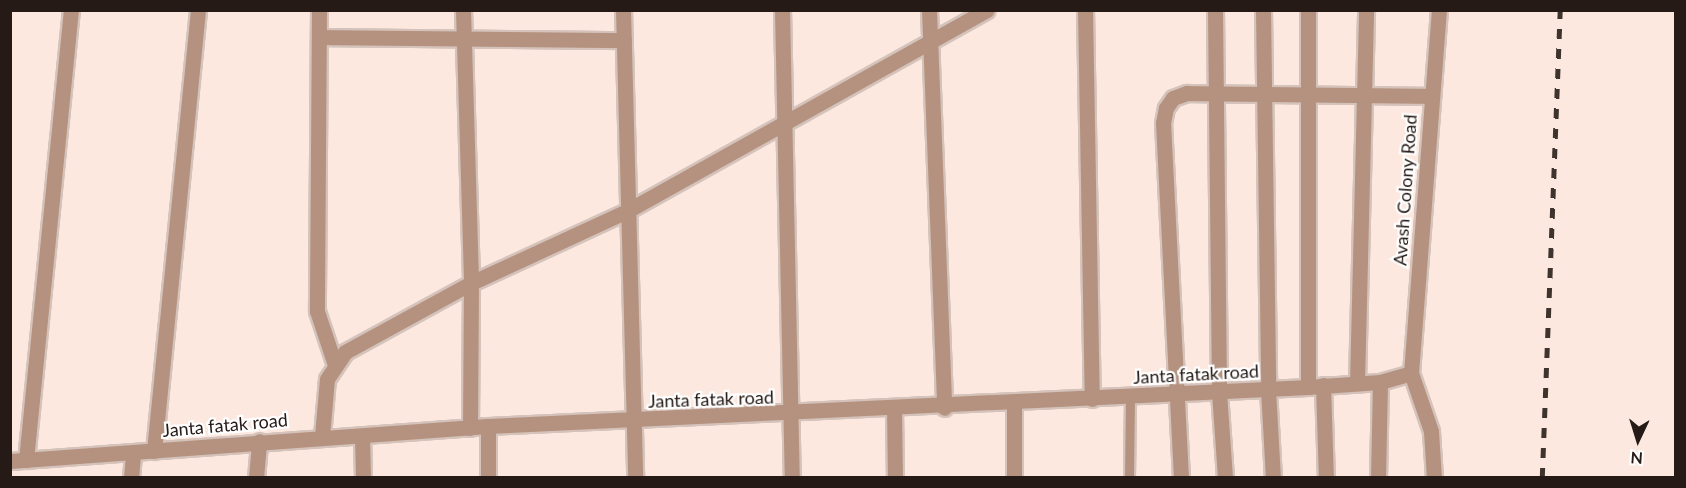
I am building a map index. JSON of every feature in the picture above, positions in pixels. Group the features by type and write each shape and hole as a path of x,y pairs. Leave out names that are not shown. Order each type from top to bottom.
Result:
{"street":[{"path":"26,460 71,10"},
{"path":"154,451 198,10"},
{"path":"319,10 321,37 317,311 334,362"},
{"path":"463,10 471,283 470,428"},
{"path":"623,10 635,477"},
{"path":"782,10 792,477"},
{"path":"929,10 944,408"},
{"path":"322,436 327,379 334,362 345,352 471,283 627,211 784,124 930,38 987,10"},
{"path":"1085,10 1092,399"},
{"path":"1215,10 1219,392 1225,477"},
{"path":"1263,10 1268,389 1273,477"},
{"path":"1308,10 1315,386 1326,477"},
{"path":"1357,383 1366,10"},
{"name":"Avash Colony Road","path":"1412,373 1439,10"},
{"path":"321,37 624,40"},
{"path":"1180,477 1163,123 1173,98 1187,93 1365,93 1431,96"},
{"path":"1412,373 1431,431 1434,477"},
{"name":"Janta fatak road","path":"10,460 134,453 322,436 362,436 488,426 944,408 1268,389 1380,382 1412,373"},
{"path":"1378,477 1380,382"},
{"path":"1014,403 1014,477"},
{"path":"894,409 895,477"},
{"path":"488,426 488,477"},
{"path":"362,436 363,477"},
{"path":"256,477 260,441"},
{"path":"131,477 134,453"}],"lane":[{"path":"1129,477 1130,397"}],"railway":[{"path":"1542,478 1560,10"}]}
